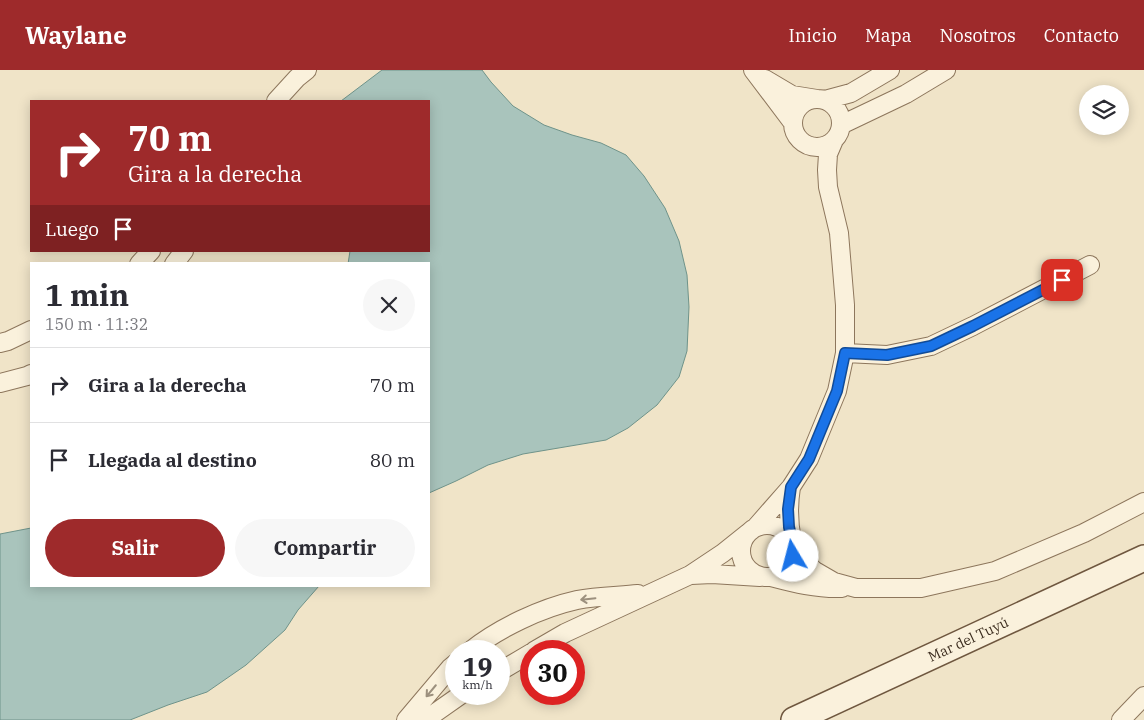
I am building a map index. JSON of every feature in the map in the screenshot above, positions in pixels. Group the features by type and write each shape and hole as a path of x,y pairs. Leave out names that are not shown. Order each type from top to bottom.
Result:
{"street":[{"path":"277,100 307,70"},
{"path":"890,70 851,93 810,100 803,103 797,109 794,116 794,131 798,138 811,146 827,144 837,133 946,70"},
{"path":"755,72 792,95 821,99 832,104 840,118 837,133 828,154 827,170 828,187 839,233 845,305 845,353 837,391 809,459 791,487 743,541 742,559 746,567 753,573 766,577 830,589 921,588 995,571 1084,533 1144,502"},
{"path":"755,72 793,124"},
{"path":"804,143 828,187"},
{"path":"140,262 150,252"},
{"path":"176,262 183,252"},
{"path":"845,353 887,355 931,346 1090,266"},
{"path":"0,343 30,330"},
{"path":"0,383 30,374"},
{"path":"690,575 712,574 766,577 778,575 785,570 791,564 793,556 788,509 791,487"},
{"path":"553,640 690,575 723,553 751,530 764,525 773,525 787,533 800,558 815,572 834,582 856,588"},
{"name":"Mar del Tuyú","path":"794,720 1144,558"},
{"path":"486,640 510,624 578,600 654,592"},
{"path":"552,608 565,633"},
{"path":"406,720 445,679"},
{"path":"1121,720 1144,696"},
{"path":"425,720 446,705"}],"water":[{"path":"382,70 482,70 513,106 544,125 601,143 626,155 644,176 665,208 679,241 687,275 689,307 687,351 679,377 657,405 628,428 606,440 523,454 488,465 430,493 430,262 348,262 350,252 430,252 430,100 342,100"},
{"path":"30,528 30,587 318,587 298,610 285,630 246,665 207,692 130,720 0,720 0,534"}],"route":[{"path":"793,556 794,548 789,527 788,509 791,487 809,459 837,391 845,353 887,355 931,346 1062,280"}]}
